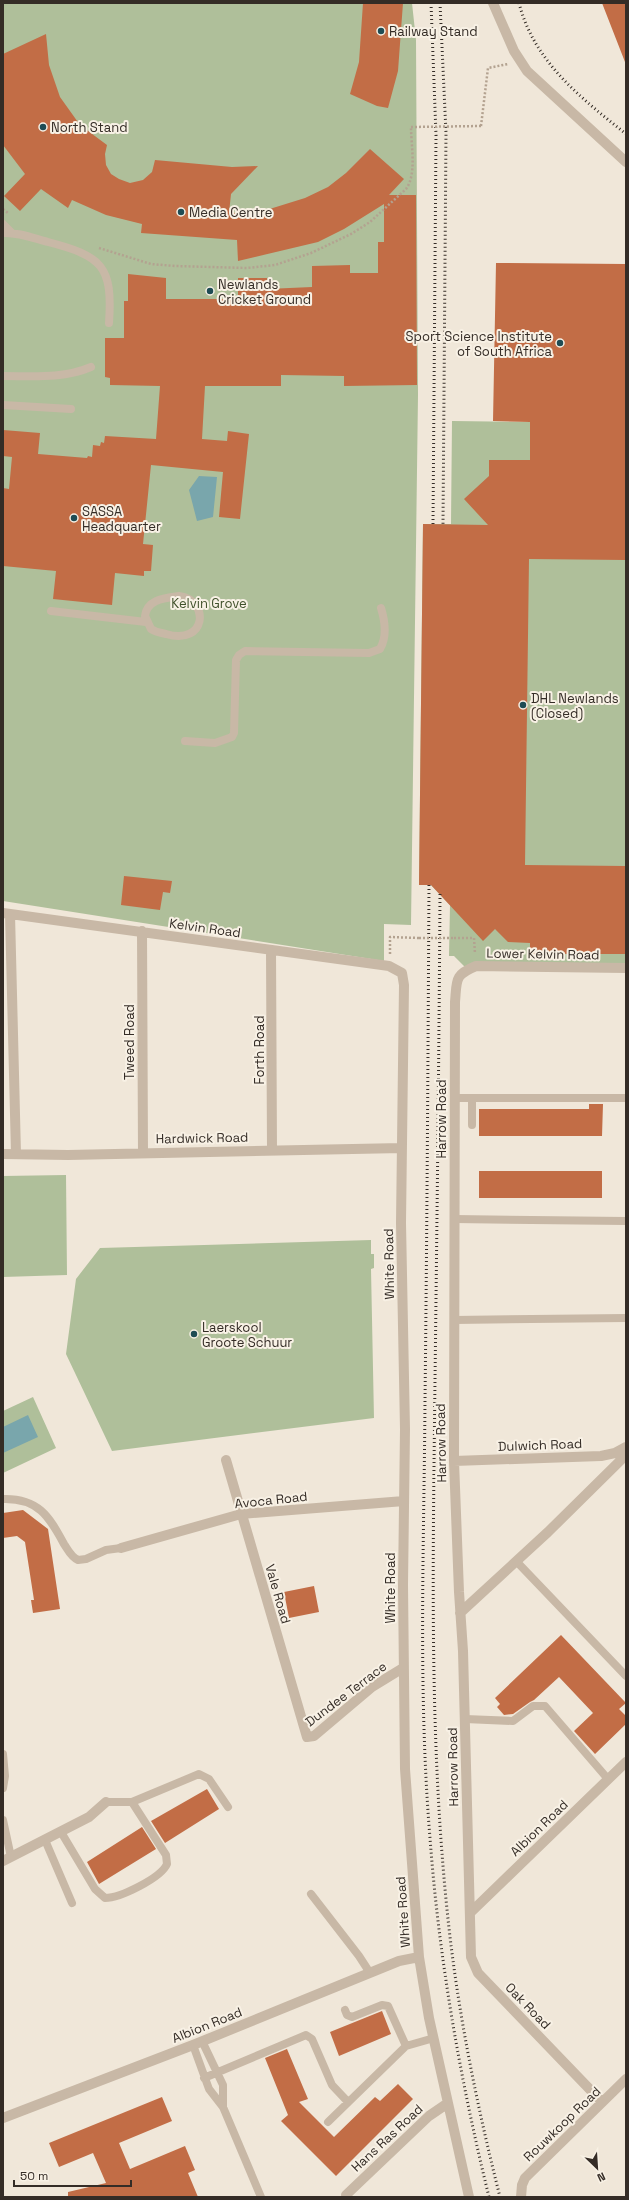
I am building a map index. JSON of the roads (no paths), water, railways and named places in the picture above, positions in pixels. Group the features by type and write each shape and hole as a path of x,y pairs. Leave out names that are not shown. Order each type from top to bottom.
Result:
{"street":[{"path":"493,3 501,25 520,62 626,162"},
{"path":"6,913 8,1024 16,1154"},
{"name":"Kelvin Road","path":"6,913 389,966 402,973"},
{"name":"Tweed Road","path":"142,931 143,1152"},
{"name":"Forth Road","path":"271,950 272,1150"},
{"name":"Lower Kelvin Road","path":"461,973 476,966 626,968"},
{"name":"White Road","path":"402,973 404,984 405,1024 401,1223 405,1429 403,1668 405,1769 420,1956 434,2038 468,2197"},
{"name":"Harrow Road","path":"461,973 456,983 455,1002 454,1461 465,1720 470,1913"},
{"name":"Hardwick Road","path":"3,1154 68,1155 143,1152 402,1148"},
{"name":"Dulwich Road","path":"454,1461 601,1456 615,1453 626,1447"},
{"path":"460,1613 517,1562 626,1455"},
{"name":"Vale Road","path":"226,1460 305,1734"},
{"name":"Avoca Road","path":"121,1548 241,1514 404,1501"},
{"name":"Dundee Terrace","path":"305,1734 309,1738 314,1736 372,1687 403,1668"},
{"name":"Albion Road","path":"470,1913 626,1762"},
{"path":"7,1859 94,1814 106,1802"},
{"name":"Oak Road","path":"470,1913 471,1957 478,1973 602,2102"},
{"name":"Albion Road","path":"3,2118 197,2043 399,1961 420,1956"},
{"name":"Rouwkoop Road","path":"521,2194 525,2178 626,2079"},
{"name":"Hans Ras Road","path":"346,2195 429,2116 448,2103"}],"lane":[{"path":"3,224 12,233"},
{"path":"3,233 12,233 72,249 94,259 108,282 109,323"},
{"path":"3,376 76,374 91,367"},
{"path":"3,404 71,409"},
{"path":"51,611 146,622 154,630 182,637 195,630 199,615 192,601 178,597 151,604 146,612 146,622"},
{"path":"185,741 215,743 232,737 234,733 236,660 244,651 369,653 380,649 384,642 384,618 381,608"},
{"path":"455,1098 626,1098"},
{"path":"472,1098 472,1125"},
{"path":"454,1219 626,1222"},
{"path":"454,1320 626,1318"},
{"path":"3,1499 30,1503 42,1510 56,1528 70,1555 78,1560 86,1559 106,1550 121,1548"},
{"path":"517,1562 626,1676"},
{"path":"465,1720 513,1721 534,1706 545,1706 608,1779"},
{"path":"3,1754 5,1776 3,1788"},
{"path":"106,1802 132,1802 199,1774 209,1779 228,1807"},
{"path":"61,1832 100,1894 105,1898 122,1895 162,1871 167,1864 166,1855 132,1802"},
{"path":"3,1820 7,1859"},
{"path":"45,1840 72,1903"},
{"path":"311,1894 370,1973"},
{"path":"345,2010 347,2014 352,2017 382,2005 388,2006 406,2046"},
{"path":"204,2078 306,2036 312,2039 332,2085 348,2102"},
{"path":"328,2122 406,2046 434,2038"},
{"path":"197,2043 218,2073 223,2085 223,2107"},
{"path":"197,2043 204,2078 210,2091 223,2107 261,2197"}],"water":[{"path":"199,476 217,477 213,517 197,521 189,490"},
{"path":"28,1415 38,1437 3,1453 3,1427"}],"railway":[{"path":"431,3 436,135 433,524"},
{"path":"440,3 446,133 443,524"},
{"path":"519,3 526,24 536,43 561,77 592,107 626,134"},
{"path":"429,885 423,1620 426,1784 434,1883 445,1974 460,2063 489,2197"},
{"path":"440,894 433,1583 435,1718 438,1785 448,1919 457,1989 476,2094 500,2197"}],"place":[{"name":"Railway Stand","path":"381,31"},
{"name":"North Stand","path":"43,127"},
{"name":"Media Centre","path":"181,212"},
{"name":"Newlands Cricket Ground","path":"210,291"},
{"name":"Sport Science Institute of South Africa","path":"560,343"},
{"name":"SASSA Headquarter","path":"74,518"},
{"name":"DHL Newlands (Closed)","path":"523,705"},
{"name":"Laerskool Groote Schuur","path":"194,1334"}],"park label":[{"name":"Kelvin Grove","path":"209,603"}]}
